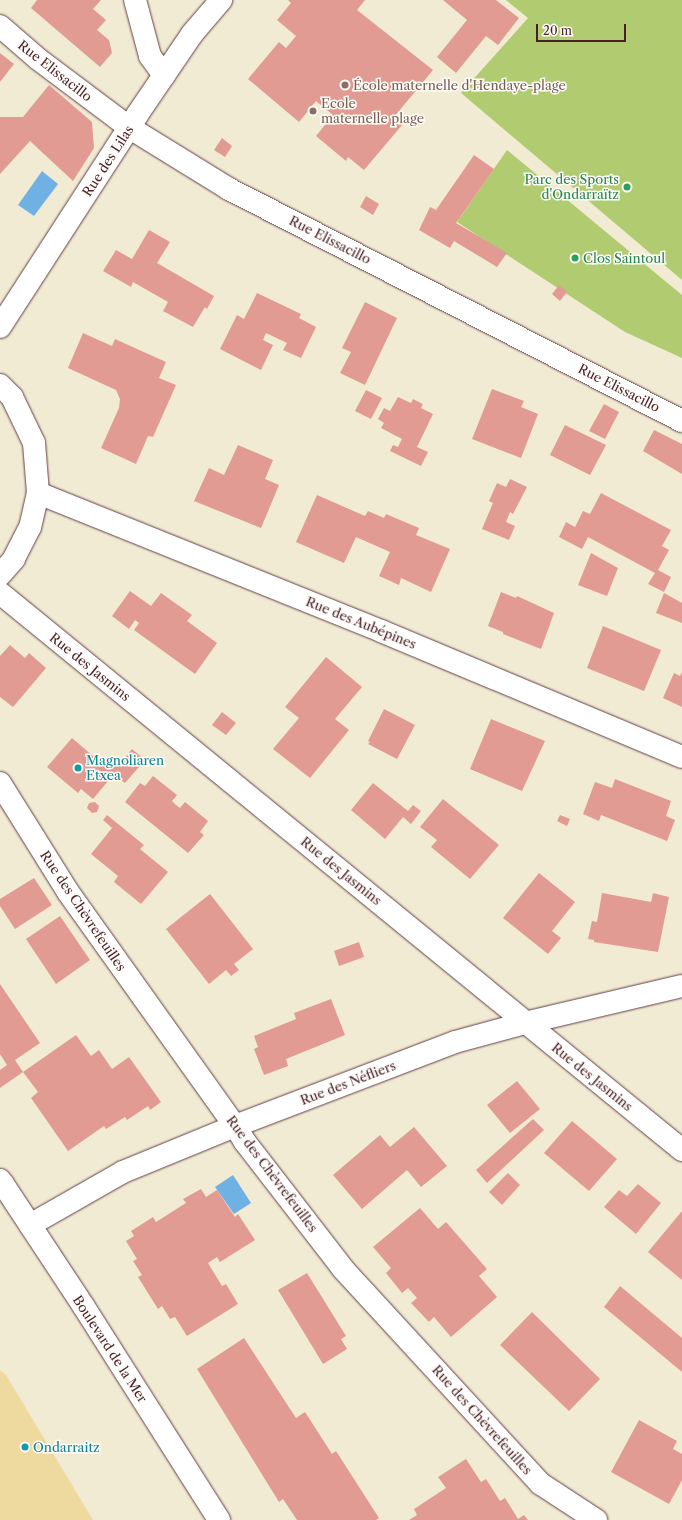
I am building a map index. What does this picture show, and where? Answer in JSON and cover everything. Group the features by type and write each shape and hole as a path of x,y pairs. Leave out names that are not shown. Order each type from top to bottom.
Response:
{"street":[{"path":"135,0 135,7 150,56 164,75"},
{"name":"Rue des Lilas","path":"0,327 164,75 192,34 221,0"},
{"name":"Rue Elissacillo","path":"0,26 38,59 130,128 229,189 682,421"},
{"path":"0,385 12,397 34,443 38,493 30,527 14,559 0,575"},
{"name":"Rue des Aubépines","path":"38,493 388,634 682,757"},
{"name":"Rue des Jasmins","path":"0,593 682,1150"},
{"name":"Rue des Chèvrefeuilles","path":"0,783 68,892 236,1126 245,1142 348,1275 541,1484 596,1520"},
{"name":"Rue des Néfliers","path":"30,1225 123,1172 236,1126 455,1042 525,1023 682,986"},
{"name":"Boulevard de la Mer","path":"2,1182 84,1307 219,1520"}],"green space":[{"name":"Parc des Sports d'Ondarraïtz","path":"506,0 682,0 682,280 461,93 528,18"},
{"name":"Clos Saintoul","path":"507,150 682,295 682,358 625,332 457,222"}],"sand":[{"name":"Ondarraitz","path":"0,1370 6,1375 93,1520 0,1520"}],"water":[{"path":"42,171 58,184 34,216 18,205"},
{"path":"233,1175 251,1203 234,1214 215,1187"}],"building":[{"path":"37,0 101,0 93,9 106,20 97,30 109,40 112,53 100,67 31,8"},
{"name":"École maternelle d'Hendaye-plage","path":"288,0 365,0 357,10 433,70 394,117 403,124 364,170 348,157 346,161 316,136 333,115 316,101 299,122 248,79 279,42 286,48 296,36 277,20 291,3"},
{"path":"443,0 496,0 519,18 498,45 486,36 456,73 437,57 467,20"},
{"path":"0,53 14,64 0,82"},
{"path":"49,85 92,122 94,148 73,181 30,141 0,174 0,117 23,117"},
{"path":"222,138 232,146 225,157 214,150"},
{"path":"474,155 494,169 456,223 507,253 497,267 454,241 450,248 419,230 430,207 436,210"},
{"path":"366,196 379,204 373,215 360,207"},
{"path":"149,230 170,242 157,263 214,296 207,309 205,307 193,327 163,311 168,302 133,282 131,287 103,271 116,250 132,259"},
{"path":"559,285 567,292 560,301 552,294"},
{"path":"257,293 301,314 299,318 316,327 301,358 283,350 287,343 266,333 263,340 273,345 261,370 220,349 237,315 244,319"},
{"path":"365,302 397,318 365,385 340,373 351,352 342,348"},
{"path":"83,333 112,346 115,339 166,362 159,378 176,385 153,437 148,436 136,464 101,448 119,408 120,399 116,390 68,368"},
{"path":"492,389 524,401 521,407 538,414 521,458 472,439"},
{"path":"366,390 382,398 371,419 355,411"},
{"path":"398,397 411,403 413,399 423,404 421,408 433,414 417,447 428,452 421,466 390,451 393,445 398,447 402,439 381,428 384,423 378,419 384,408 390,411"},
{"path":"604,404 619,412 605,439 589,431"},
{"path":"565,425 606,445 590,475 550,455"},
{"path":"654,430 682,444 682,474 643,451"},
{"path":"238,445 273,460 265,479 279,485 261,528 194,501 209,468 224,475"},
{"path":"510,479 527,487 513,514 510,512 506,522 515,526 509,540 482,529 493,503 489,501 497,483 506,487"},
{"path":"601,493 671,530 662,546 669,550 658,570 671,577 664,592 648,584 655,573 588,537 582,549 559,537 566,522 575,527 583,511 590,514"},
{"path":"317,495 365,516 368,511 384,518 386,514 419,528 416,535 450,549 431,592 401,578 399,585 379,576 390,552 356,537 344,563 296,542"},
{"path":"591,553 618,568 607,596 578,585"},
{"path":"130,591 151,606 161,593 192,615 187,621 217,643 195,674 134,630 139,623 135,620 129,629 112,616"},
{"path":"501,592 516,598 517,596 554,613 541,649 503,634 503,632 488,626"},
{"path":"664,593 682,603 682,623 656,613"},
{"path":"603,626 661,650 644,691 587,668"},
{"path":"10,645 25,658 29,653 46,668 13,707 0,697 0,656"},
{"path":"326,657 362,687 335,719 349,730 310,778 273,749 299,718 285,707"},
{"path":"682,672 682,707 663,698 674,673 680,676"},
{"path":"384,709 415,725 397,759 368,744 370,742 368,741"},
{"path":"222,712 236,723 226,735 212,725"},
{"path":"491,719 545,741 522,791 470,769"},
{"name":"Magnoliaren Etxea","path":"72,738 108,769 116,759 121,762 132,749 145,760 125,783 114,774 93,799 81,789 78,793 47,767"},
{"path":"153,776 177,795 172,801 176,805 180,808 185,802 208,821 200,832 204,835 188,853 125,802 140,783 145,786"},
{"path":"615,779 671,801 666,816 675,820 667,841 601,815 599,821 583,814 595,782 612,788"},
{"path":"373,783 408,811 413,805 421,811 411,824 403,817 385,839 351,810"},
{"path":"443,799 499,845 470,879 431,847 437,840 420,827"},
{"path":"95,802 99,806 97,812 92,813 87,808 89,803"},
{"path":"107,815 144,845 140,849 168,872 141,904 114,882 118,876 91,854 112,828 103,820"},
{"path":"560,815 570,819 567,826 557,821"},
{"path":"539,873 575,902 552,931 561,938 548,954 503,918"},
{"path":"34,878 52,905 15,929 0,906 0,899"},
{"path":"602,893 651,902 653,893 669,897 658,952 594,942 594,940 588,939 592,921 597,922"},
{"path":"210,894 253,949 234,964 239,970 231,976 226,970 209,984 166,929"},
{"path":"60,916 90,960 56,984 26,939"},
{"path":"359,942 364,957 339,966 334,951"},
{"path":"0,984 40,1043 15,1060 23,1072 0,1088 0,1070 7,1065 0,1054"},
{"path":"331,999 345,1035 286,1059 288,1066 264,1075 254,1049 258,1047 254,1036 296,1019 294,1013"},
{"path":"76,1035 91,1056 99,1050 112,1069 129,1057 161,1102 150,1110 148,1106 127,1120 125,1117 106,1129 104,1126 68,1151 31,1098 38,1092 23,1072"},
{"path":"517,1081 540,1109 510,1133 487,1105"},
{"path":"533,1119 544,1130 487,1183 476,1170"},
{"path":"572,1121 617,1159 589,1191 544,1153"},
{"path":"414,1127 447,1166 421,1187 407,1170 362,1209 333,1175 380,1135 390,1147"},
{"path":"508,1173 520,1185 502,1205 489,1192"},
{"path":"638,1184 661,1203 636,1234 604,1207 619,1190 627,1196"},
{"path":"201,1189 206,1197 217,1190 235,1217 238,1214 255,1240 220,1262 217,1257 208,1263 222,1286 226,1284 238,1304 187,1336 175,1317 170,1319 162,1306 158,1309 138,1277 142,1275 133,1261 137,1259 126,1241 134,1236 131,1231 153,1217 156,1222 186,1203 183,1199"},
{"path":"420,1208 438,1229 446,1222 487,1269 479,1276 497,1297 451,1337 434,1317 429,1322 411,1303 417,1298 408,1288 402,1293 386,1273 391,1268 373,1247"},
{"path":"682,1211 682,1280 648,1252"},
{"path":"307,1273 346,1336 341,1339 347,1349 323,1364 278,1290"},
{"path":"620,1286 682,1338 682,1372 604,1307"},
{"path":"532,1312 600,1379 569,1411 500,1345"},
{"path":"244,1338 296,1418 305,1412 332,1454 336,1451 379,1518 376,1520 297,1520 283,1499 279,1502 197,1369"},
{"path":"639,1420 677,1441 673,1449 682,1454 682,1480 669,1504 611,1472"},
{"path":"466,1459 481,1482 486,1479 500,1501 505,1498 518,1519 524,1515 528,1520 409,1520 417,1515 414,1509 446,1488 438,1477"}],"place":[{"name":"École maternelle d'Hendaye-plage","path":"345,85"},
{"name":"Ecole maternelle plage","path":"313,111"},
{"name":"Parc des Sports d'Ondarraïtz","path":"627,187"},
{"name":"Clos Saintoul","path":"575,258"},
{"name":"Magnoliaren Etxea","path":"78,768"},
{"name":"Ondarraitz","path":"25,1447"}]}
